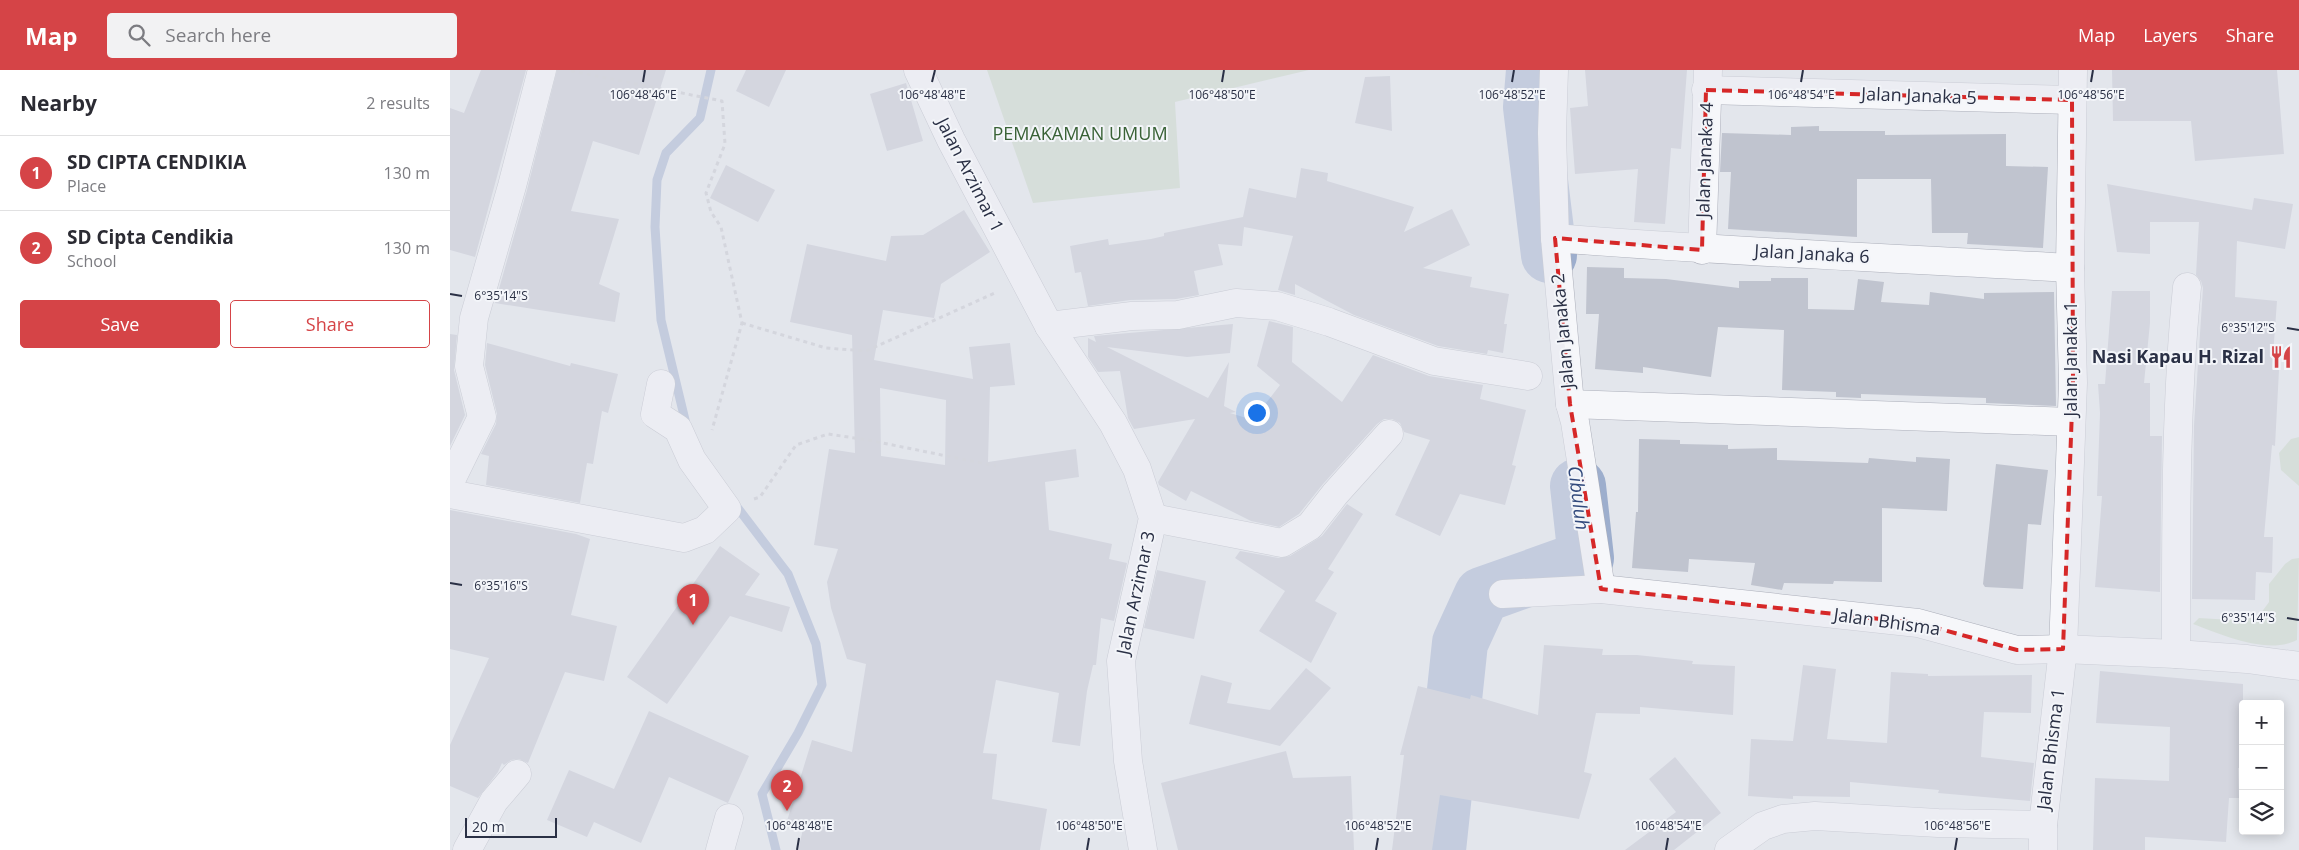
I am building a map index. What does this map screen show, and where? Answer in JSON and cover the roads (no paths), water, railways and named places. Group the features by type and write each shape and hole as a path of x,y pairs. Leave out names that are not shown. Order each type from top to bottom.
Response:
{"street":[{"path":"450,482 482,417 469,366 474,318 510,195 542,70"},
{"name":"Jalan Arzimar 1","path":"918,70 1024,280"},
{"name":"Jalan Janaka 2","path":"1554,70 1552,134 1555,238 1570,404 1575,422 1601,589"},
{"name":"Jalan Janaka 1","path":"2063,649 2070,422 2073,383 2070,268 2073,70"},
{"name":"Jalan Janaka 5","path":"1707,80 2072,100"},
{"name":"Jalan Janaka 4","path":"1702,250 1707,80"},
{"name":"Jalan Janaka 6","path":"1555,238 1702,250 1807,252 2070,268"},
{"name":"Jalan Arzimar 3","path":"1024,280 1049,326 1113,422 1137,469 1153,518 1121,661 1128,761 1143,850"},
{"path":"2176,654 2176,485 2179,373 2187,287"},
{"path":"1049,326 1132,316 1178,315 1236,303 1277,306 1329,322 1434,361 1528,376"},
{"path":"450,494 684,538 705,530 727,509 692,460 678,429 655,414 661,384"},
{"path":"1570,404 2070,422"},
{"path":"1153,518 1282,543 1310,526 1335,494 1389,434"},
{"name":"Jalan Bhisma","path":"1504,594 1601,589 1918,623 2017,650 2063,649 2176,654 2246,659 2299,666"},
{"name":"Jalan Bhisma 1","path":"2043,837 2063,649"},
{"path":"467,850 494,801 517,774"},
{"path":"1729,850 1763,826 1783,819 1807,817 1938,823 2043,837"},
{"path":"720,850 729,818"}],"waterway":[{"path":"686,424 661,320 655,227 657,180 666,153 700,118 711,70"},
{"name":"Cibuluh","path":"1534,70 1531,107 1549,255"},
{"name":"Cibuluh","path":"1438,850 1460,643 1482,595 1586,558 1578,486"},
{"path":"734,503 788,574 816,644 822,685 798,733 762,794 776,850"}],"place":[{"name":"Nasi Kapau H. Rizal","path":"2281,357"},
{"name":"SD CIPTA CENDIKIA","path":"693,625"},
{"name":"SD Cipta Cendikia","path":"787,811"}],"park label":[{"name":"PEMAKAMAN UMUM","path":"1080,134"}]}
